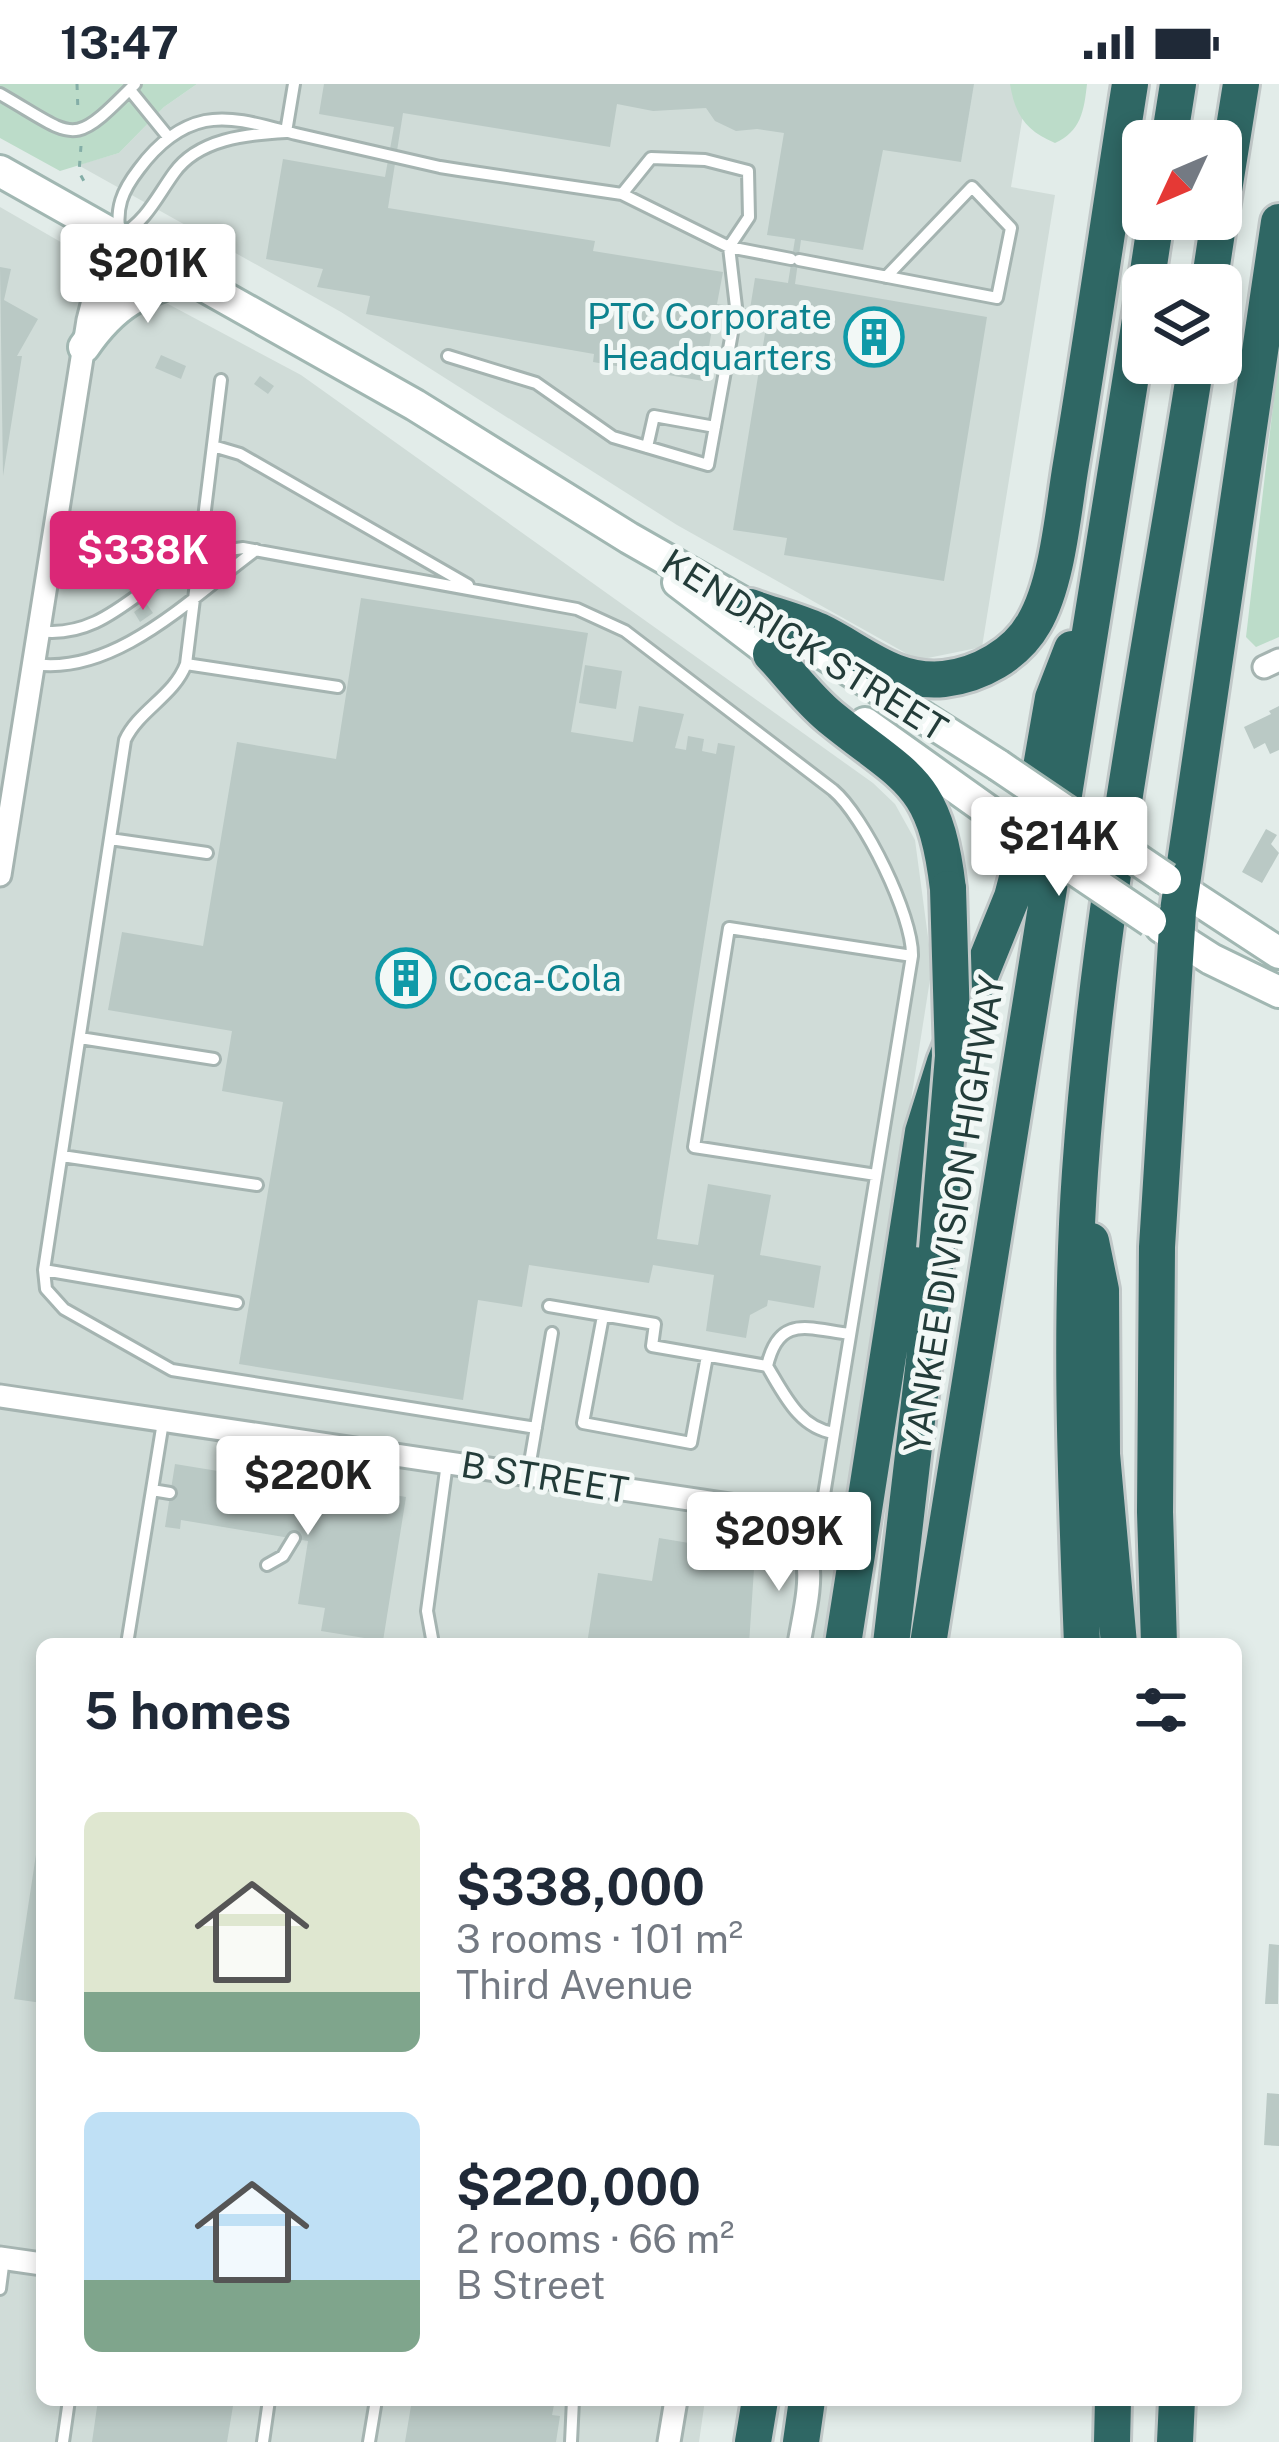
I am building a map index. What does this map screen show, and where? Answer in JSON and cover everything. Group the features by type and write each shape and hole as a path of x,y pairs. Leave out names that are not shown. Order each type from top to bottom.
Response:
{"highway":[{"path":"749,607 818,631 886,670 923,679 978,670 1009,653 1030,630 1046,594 1067,488 1130,84"},
{"path":"1172,120 1178,84"},
{"path":"1235,120 1241,84"},
{"path":"1159,1638 1155,1511 1163,929 1279,222"},
{"name":"YANKEE DIVISION HIGHWAY","path":"929,1638 1130,384"},
{"path":"1082,1638 1074,1397 1079,1186 1104,941 1193,384"},
{"path":"844,1638 923,1132 945,1062 1012,897 1031,825 1052,698 1097,584"},
{"path":"771,654 826,715 895,764 911,781 936,824 948,889 953,1069 938,1250 892,1638"},
{"path":"1079,1186 1101,1290 1102,1454 1118,1638"},
{"path":"753,2442 759,2406"},
{"path":"801,2442 806,2406"},
{"path":"1112,2406 1112,2442"},
{"path":"1175,2442 1177,2406"}],"main road":[{"name":"KENDRICK STREET","path":"4,178 120,236 398,395 749,607 998,765 1279,953"},
{"path":"84,347 122,303 190,276"},
{"name":"KENDRICK STREET","path":"629,538 710,608 1004,822 1163,929 1279,992"}],"street":[{"path":"0,874 4,821 84,347 98,281 120,236"},
{"name":"B STREET","path":"0,1396 763,1510 798,1534"},
{"path":"798,1534 809,1568 801,1638"},
{"path":"2,2258 36,2263"},
{"path":"669,2442 675,2406"}],"lane":[{"path":"286,131 294,84"},
{"path":"0,94 72,131 98,123 133,87 169,138"},
{"path":"286,131 230,140 196,152 178,166 147,216 120,236 121,196 144,162 188,126 215,120 286,131 459,170 622,194 729,247 795,259 886,277 997,298 1010,228 972,187 886,277"},
{"path":"448,356 536,383 613,437 708,465 738,296 729,247 749,217 748,172 705,160 651,158 622,194"},
{"path":"221,380 186,664 175,686 128,734 44,1270 46,1288 56,1303 172,1370 536,1428"},
{"path":"646,447 654,416 715,428"},
{"path":"213,446 240,454 476,590"},
{"path":"38,631 63,633 95,624 200,556 259,548 577,609 613,623 833,790 866,830 909,932 912,956 819,1510 798,1534"},
{"path":"34,664 65,667 110,655 259,548"},
{"path":"186,664 338,687"},
{"path":"110,839 207,853"},
{"path":"877,1175 694,1147 726,946 729,928 912,956"},
{"path":"80,1038 214,1059"},
{"path":"62,1156 257,1185"},
{"path":"44,1270 237,1303"},
{"path":"549,1306 655,1324 652,1346 767,1366 804,1420 818,1430 834,1433"},
{"path":"603,1316 583,1423 692,1443 707,1356"},
{"path":"767,1366 772,1345 786,1331 801,1328 850,1334"},
{"path":"528,1474 552,1333"},
{"path":"128,1638 164,1419"},
{"path":"302,1485 307,1441"},
{"path":"432,1638 427,1611 447,1462"},
{"path":"152,1490 170,1493"},
{"path":"267,1565 283,1556 294,1538"},
{"path":"0,2289 2,2258"},
{"path":"62,2442 68,2406"},
{"path":"263,2442 268,2406"},
{"path":"369,2442 375,2406"},
{"path":"571,2442 573,2406"}],"shaded area":[{"path":"197,84 1028,84 1011,187 1055,195 982,647 918,660 677,525 341,312 78,165 119,153 164,107"},
{"path":"0,207 301,375 873,783 895,804 915,840 932,967 826,1638 36,1638 36,2406 704,2406 699,2442 0,2442"}],"green space":[{"path":"0,84 197,84 164,107 119,153 60,171 0,138"},
{"path":"1010,84 1087,84 1076,126 1055,143 1036,133 1019,113"},
{"path":"1279,355 1279,637 1256,647 1246,637"}],"building":[{"name":"PTC Corporate Headquarters","path":"324,84 974,84 961,162 883,150 863,250 801,240 795,284 987,317 944,581 784,555 787,538 733,530 767,321 715,312 703,381 593,362 594,354 366,314 370,296 317,287 323,269 266,259 283,159 385,177 394,127 319,114","holes":["617,104 653,111 706,108 715,121 736,131 784,133 767,235 795,239 788,283 755,278 750,309 717,304 723,272 593,251 595,241 388,208 403,113 610,147"]},
{"path":"0,267 11,269 4,300 38,319 17,356 22,356 3,476"},
{"path":"161,355 186,366 181,379 155,368"},
{"path":"260,376 274,386 268,394 254,384"},
{"name":"Coca-Cola","path":"361,598 588,633 571,732 633,742 639,706 684,714 675,748 686,750 688,736 704,739 702,751 716,754 718,743 735,746 657,1239 698,1245 708,1184 771,1195 760,1255 821,1266 814,1308 768,1300 767,1306 750,1315 746,1338 706,1331 714,1275 653,1265 649,1283 529,1265 522,1307 478,1300 463,1400 239,1364 283,1102 222,1091 232,1031 108,1010 122,932 203,946 237,742 336,759"},
{"path":"146,603 153,613 140,622 134,612"},
{"path":"585,665 622,671 616,709 579,703"},
{"path":"1279,706 1279,750 1270,754 1265,743 1254,749 1244,727"},
{"path":"1266,829 1277,835 1271,844 1279,853 1262,883 1242,872"},
{"path":"175,1464 375,1497 376,1492 406,1497 383,1638 321,1631 325,1608 298,1604 308,1541 181,1520 180,1529 165,1527"},
{"path":"659,1538 755,1554 749,1638 588,1638 598,1573 652,1581"},
{"path":"36,1855 36,2002 14,1999"},
{"path":"1269,1944 1279,1945 1278,2004 1265,2004"},
{"path":"1267,2093 1279,2094 1279,2146 1264,2145"},
{"path":"97,2406 233,2406 227,2442 92,2442"},
{"path":"411,2406 554,2406 552,2415 560,2416 556,2442 405,2442"}],"place":[{"name":"PTC Corporate Headquarters","path":"874,337"},
{"name":"Coca-Cola","path":"406,978"}]}
